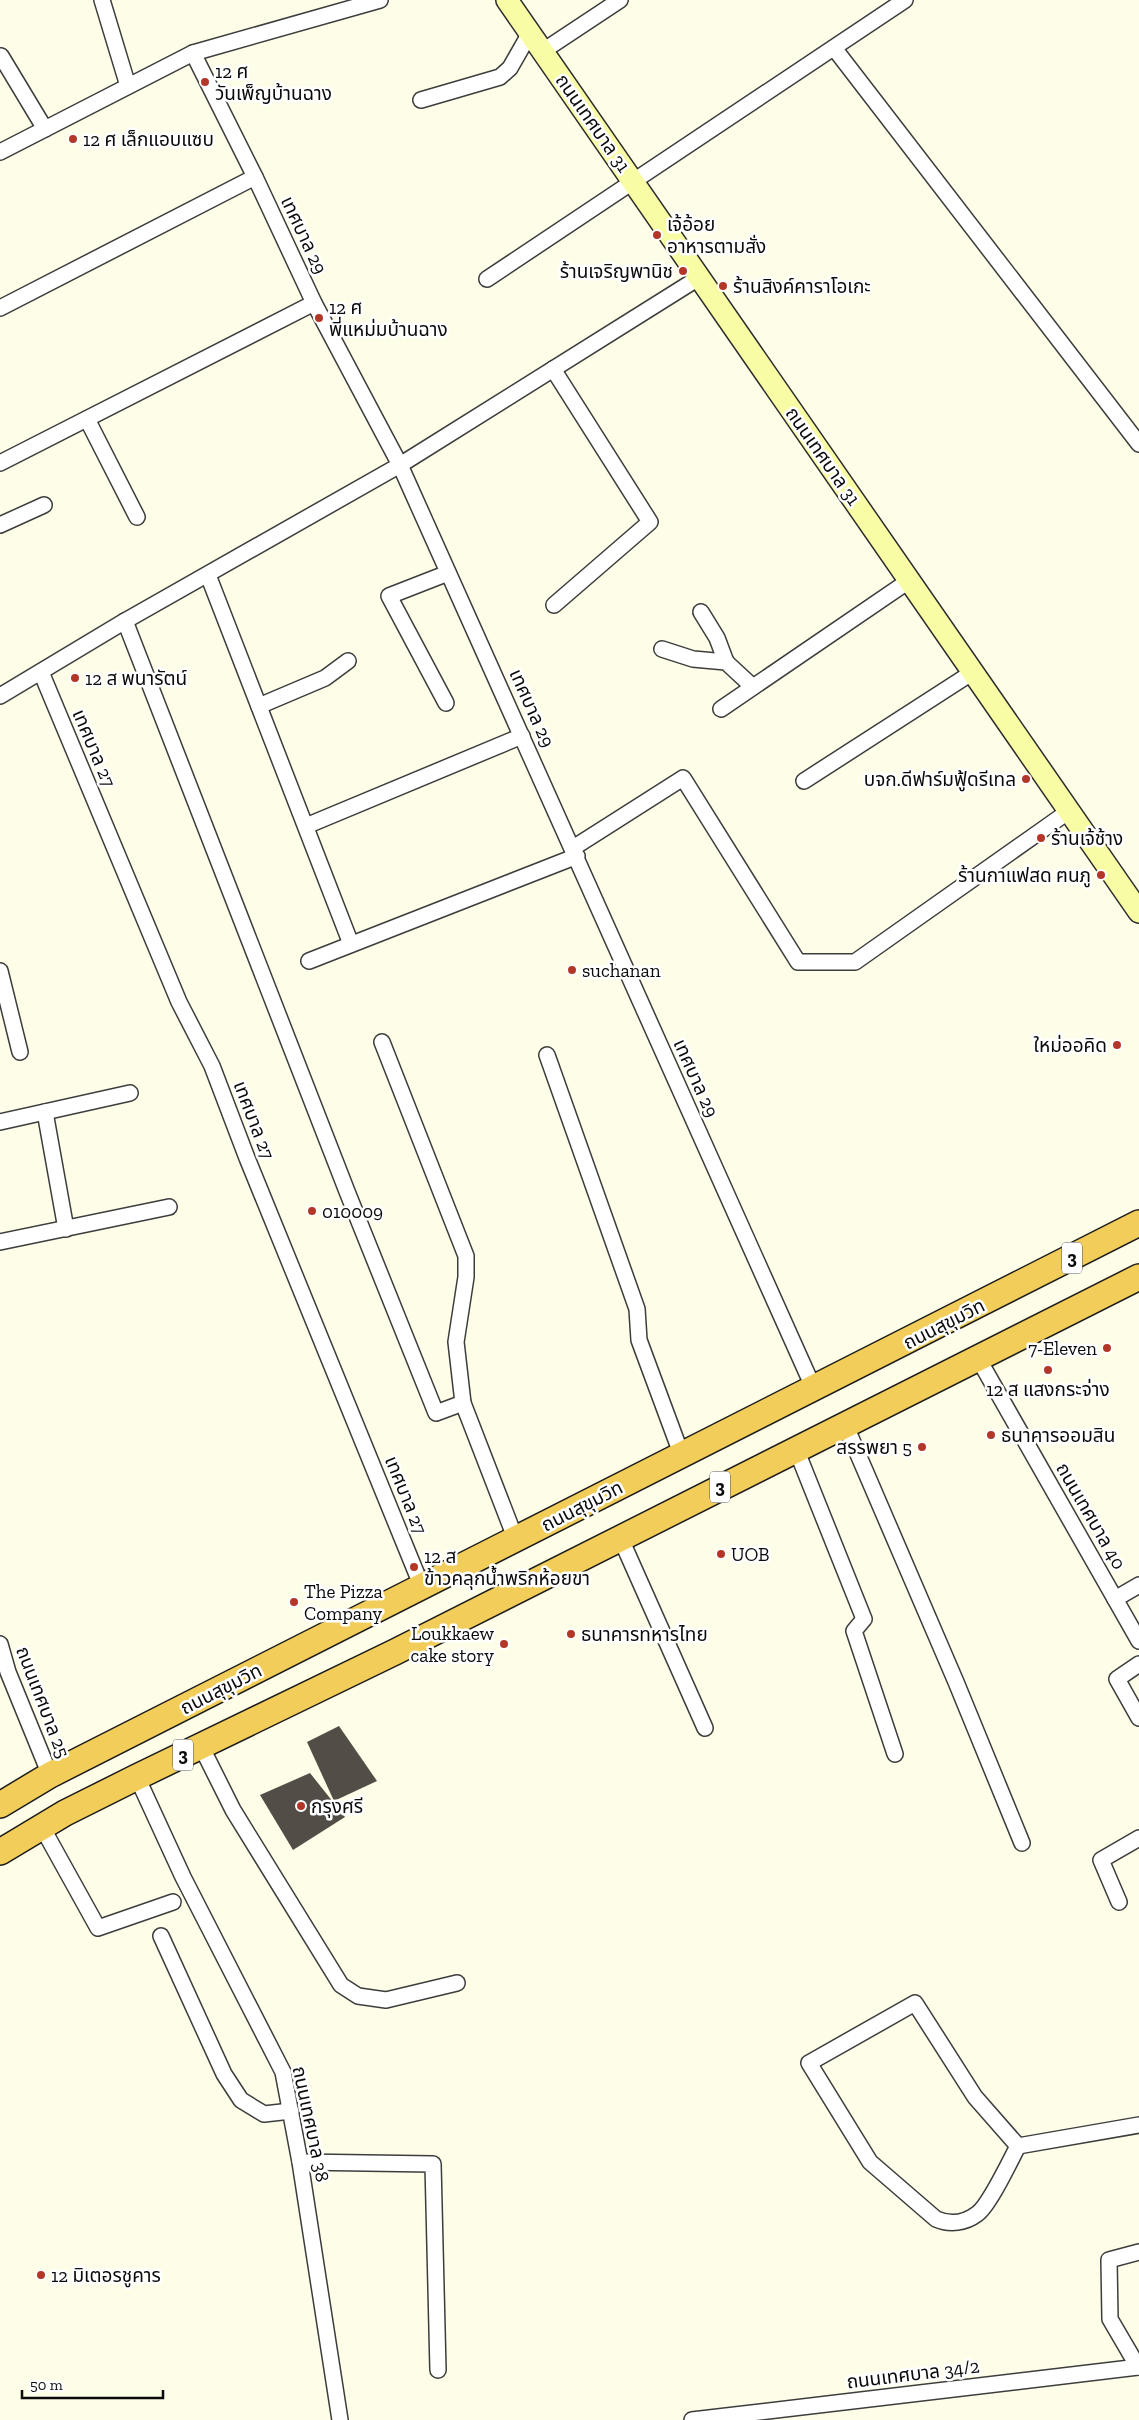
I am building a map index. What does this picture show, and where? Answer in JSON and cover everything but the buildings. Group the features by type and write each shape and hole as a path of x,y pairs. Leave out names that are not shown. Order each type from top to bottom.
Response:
{"highway":[{"name":"ถนนสุขุมวิท","path":"0,1805 50,1775 1139,1223"},
{"name":"3","path":"0,1852 65,1813 395,1652 1139,1277"},
{"path":"50,1775 65,1813"}],"main road":[{"name":"ถนนเทศบาล 31","path":"507,0 1139,912"}],"street":[{"path":"102,0 128,86"},
{"path":"0,152 192,53 380,0"},
{"path":"543,51 620,0"},
{"path":"486,280 905,0"},
{"path":"421,100 500,77 510,68 530,32"},
{"path":"834,48 1139,444"},
{"name":"เทศบาล 29","path":"192,53 255,177 314,303 400,465 814,1389"},
{"path":"1,56 45,129"},
{"path":"0,308 255,177"},
{"path":"0,696 125,621 400,465 700,277"},
{"path":"0,463 314,303"},
{"path":"553,369 650,522 554,605"},
{"path":"86,419 137,517"},
{"path":"0,525 44,505"},
{"path":"446,703 390,596 448,573"},
{"path":"208,575 351,944"},
{"path":"721,708 910,580"},
{"path":"701,612 717,638 726,662 753,687"},
{"path":"125,621 348,1194 436,1413 463,1403"},
{"path":"662,649 693,659 726,662"},
{"path":"259,706 325,678 348,661"},
{"name":"เทศบาล 27","path":"41,672 179,1002 212,1066 247,1158 422,1587"},
{"path":"804,781 973,672"},
{"path":"306,826 522,736"},
{"path":"309,961 575,852 684,778 798,962 855,962 1069,810"},
{"path":"0,971 20,1052"},
{"path":"382,1042 466,1256 466,1277 456,1342 463,1403 516,1540"},
{"path":"547,1055 637,1309 639,1340 682,1456"},
{"path":"0,1122 130,1092"},
{"path":"45,1112 66,1229"},
{"path":"0,1242 170,1207"},
{"name":"ถนนเทศบาล 40","path":"978,1358 1139,1641"},
{"path":"845,1424 952,1673 1022,1843"},
{"path":"796,1449 864,1619 854,1630 895,1754"},
{"path":"620,1537 705,1728"},
{"path":"1115,1599 1139,1585"},
{"name":"ถนนเทศบาล 25","path":"0,1644 8,1672 50,1775"},
{"path":"1139,1664 1117,1679 1139,1718"},
{"path":"201,1746 233,1810 341,1985 358,1996 386,2000 457,1983"},
{"name":"ถนนเทศบาล 38","path":"137,1777 183,1877 283,2072 300,2162 340,2420"},
{"path":"42,1827 98,1928 172,1902"},
{"path":"1119,1902 1101,1860 1139,1838"},
{"path":"161,1936 224,2074 241,2100 264,2114 291,2111"},
{"path":"1018,2146 975,2098 915,2003 809,2063 870,2162 922,2209 946,2223 959,2223 978,2214 1018,2146 1139,2125"},
{"path":"300,2162 433,2164 438,2370"},
{"path":"1139,2252 1109,2260 1110,2319 1139,2367"},
{"name":"ถนนเทศบาล 34/2","path":"692,2420 1139,2367"}],"place":[{"name":"12 ศ วันเพ็ญบ้านฉาง","path":"205,82"},
{"name":"12 ศ เล็กแอบแซบ","path":"73,139"},
{"name":"เจ้อ้อย อาหารตามสั่ง","path":"657,235"},
{"name":"ร้านเจริญพานิช","path":"683,271"},
{"name":"ร้านสิงค์คาราโอเกะ","path":"723,286"},
{"name":"12 ศ พี่แหม่มบ้านฉาง","path":"319,318"},
{"name":"12 ส พนารัตน์","path":"75,678"},
{"name":"บจก.ดีฟาร์มฟู้ดรีเทล","path":"1026,779"},
{"name":"ร้านเจ้ช้าง","path":"1041,838"},
{"name":"ร้านกาแฟสด ฅนภู","path":"1101,875"},
{"name":"suchanan","path":"572,970"},
{"name":"ใหม่ออคิด","path":"1117,1045"},
{"name":"010009","path":"312,1211"},
{"name":"7-Eleven","path":"1107,1348"},
{"name":"12 ส แสงกระจ่าง","path":"1048,1370"},
{"name":"ธนาคารออมสิน","path":"991,1435"},
{"name":"สรรพยา 5","path":"922,1447"},
{"name":"UOB","path":"721,1554"},
{"name":"12 ส ข้าวคลุกน้ำพริกห้อยขา","path":"414,1567"},
{"name":"The Pizza Company","path":"294,1602"},
{"name":"ธนาคารทหารไทย","path":"571,1634"},
{"name":"Loukkaew cake story","path":"504,1644"},
{"name":"กรุงศรี","path":"301,1806"},
{"name":"12 มิเตอรชูคาร","path":"41,2275"}]}
